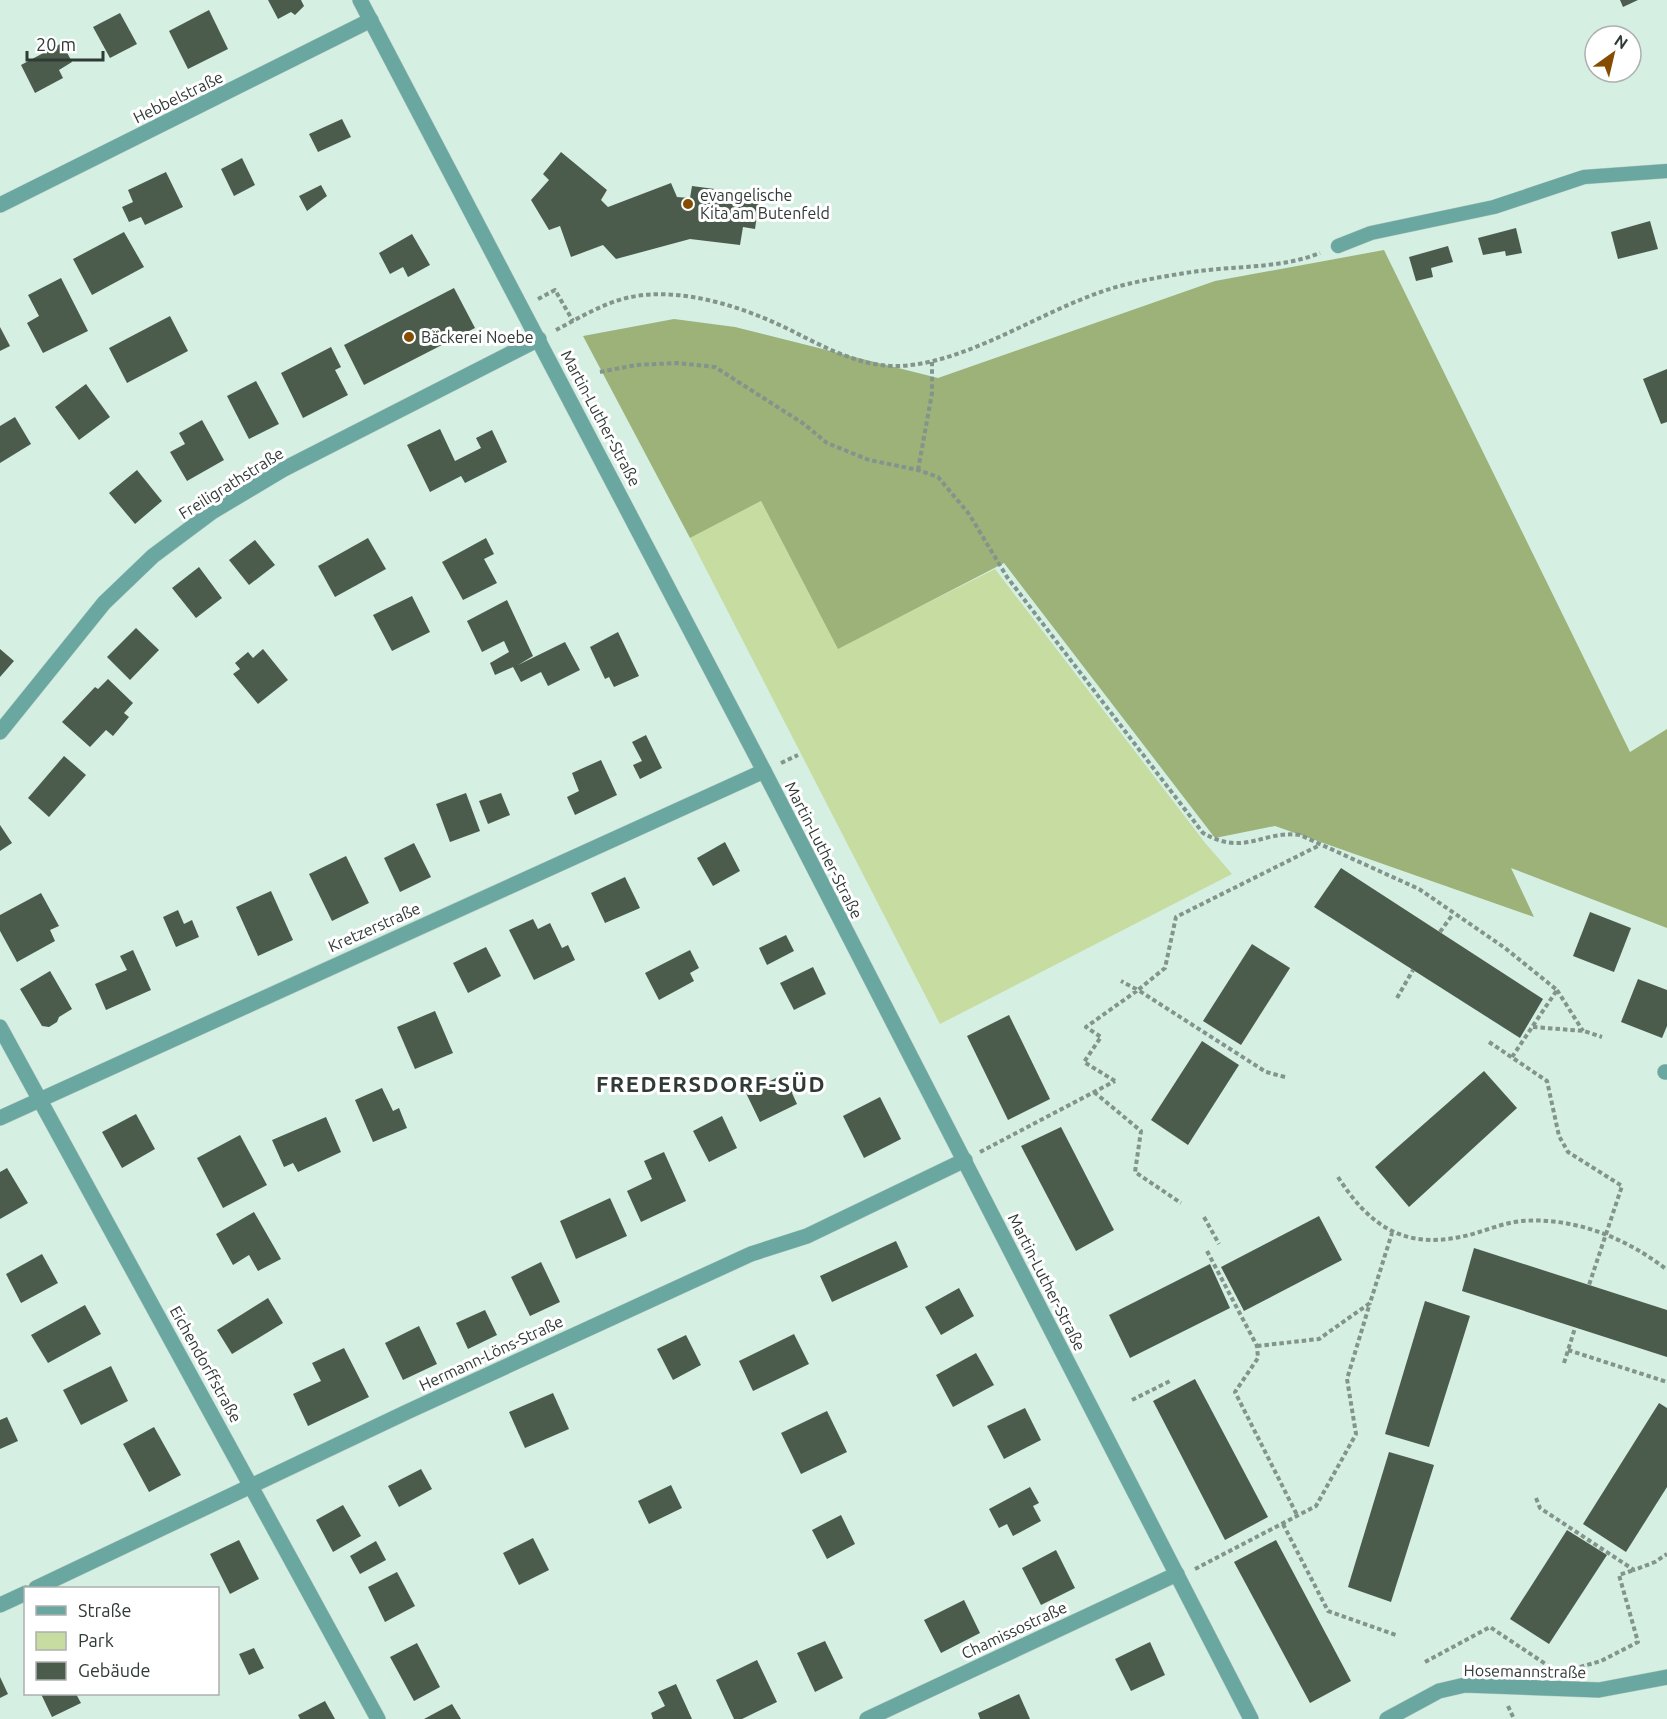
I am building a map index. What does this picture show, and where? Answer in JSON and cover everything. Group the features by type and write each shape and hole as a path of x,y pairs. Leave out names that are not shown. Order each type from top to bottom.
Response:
{"street":[{"name":"Martin-Luther-Straße","path":"360,0 457,190 539,339 764,771 1251,1719"},
{"name":"Hebbelstraße","path":"0,205 371,20"},
{"name":"Freiligrathstraße","path":"0,732 104,603 153,556 212,512 284,469 539,339"},
{"name":"Kretzerstraße","path":"0,1118 764,771"},
{"name":"Eichendorffstraße","path":"0,1027 41,1098 378,1719"},
{"name":"Hermann-Löns-Straße","path":"38,1587 720,1268 751,1254 807,1236 965,1160"},
{"name":"Chamissostraße","path":"867,1719 1178,1576"},
{"path":"0,1605 24,1594"},
{"name":"Hosemannstraße","path":"1388,1719 1439,1691 1465,1685 1599,1690 1667,1677"}],"lane":[{"path":"1338,246 1371,233 1494,207 1584,177 1667,171"}],"path":[{"path":"522,308 555,290 573,321 630,297 656,294 684,297 741,308 830,350 872,364 898,366 932,362 980,345 1049,312 1131,283 1314,255 1338,246"},
{"path":"918,470 932,393 932,362"},
{"path":"600,372 636,365 677,363 715,367 796,418 827,443 869,460 918,470 938,477 988,543 1007,577 1203,833 1219,842 1248,844 1287,834 1300,835 1419,889 1505,948 1557,990 1584,1031"},
{"path":"965,1160 1115,1081 1084,1062 1101,1037 1086,1027 1165,968 1176,918 1319,845"},
{"path":"1440,932 1454,914"},
{"path":"1396,998 1413,970"},
{"path":"1121,981 1266,1072 1285,1077"},
{"path":"1512,1057 1557,990"},
{"path":"1533,1028 1584,1031 1602,1037"},
{"path":"1489,1042 1547,1081 1559,1136 1568,1152 1622,1186 1589,1285"},
{"path":"1094,1092 1141,1131 1135,1172 1181,1203"},
{"path":"1338,1177 1354,1202 1392,1233 1436,1241 1521,1221 1549,1221 1608,1233 1667,1270"},
{"path":"1204,1217 1219,1244"},
{"path":"1178,1576 1316,1506 1356,1434 1347,1379 1392,1233"},
{"path":"1207,1251 1257,1346 1258,1358 1235,1392 1298,1516"},
{"path":"1257,1346 1319,1339 1370,1303"},
{"path":"1564,1363 1575,1328"},
{"path":"1568,1350 1667,1382"},
{"path":"1132,1400 1172,1380"},
{"path":"1536,1498 1540,1508 1634,1570"},
{"path":"1282,1524 1328,1611 1396,1635"},
{"path":"1573,1670 1600,1661 1638,1642 1619,1575 1655,1562 1667,1554"},
{"path":"1425,1662 1490,1627 1556,1671"}],"green space":[{"path":"1384,250 1630,752 1667,729 1667,928 1511,868 1534,917 1275,826 1215,838 1004,563 838,649 761,501 690,538 583,336 674,319 735,327 938,378 1215,281"},
{"path":"761,501 838,648 995,569 1206,844 1232,874 940,1024 690,538"}],"building":[{"path":"268,0 301,0 304,6 295,15 291,12 278,19"},
{"path":"1620,0 1638,0 1623,7"},
{"path":"209,10 228,49 188,69 169,31"},
{"path":"120,13 137,44 110,58 93,27"},
{"path":"62,43 72,62 59,70 63,78 35,93 21,65"},
{"path":"342,119 351,137 318,152 309,134"},
{"name":"evangelische Kita am Butenfeld","path":"561,152 607,190 601,200 608,207 671,183 677,197 690,198 692,186 760,195 755,229 743,227 740,245 690,239 616,259 603,245 571,257 560,226 549,230 531,200 549,180 543,174"},
{"path":"242,158 255,185 234,196 221,169"},
{"path":"166,172 183,207 145,225 141,217 129,222 122,207 133,202 128,190"},
{"path":"321,185 327,196 307,211 299,196"},
{"path":"1650,221 1658,249 1618,259 1611,232"},
{"path":"1516,228 1522,253 1506,256 1505,251 1483,255 1478,238"},
{"path":"124,232 144,267 92,295 73,259"},
{"path":"412,234 430,265 408,277 403,267 390,274 379,253"},
{"path":"1448,246 1453,262 1431,268 1433,277 1416,281 1409,257"},
{"path":"61,278 88,331 43,353 27,323 39,316 28,295"},
{"name":"Bäckerei Noebe","path":"454,288 475,328 364,385 344,345"},
{"path":"170,316 188,351 127,383 109,348"},
{"path":"0,327 10,346 0,351"},
{"path":"331,347 341,367 335,370 348,395 303,418 281,373"},
{"path":"1667,369 1667,422 1661,424 1643,379"},
{"path":"256,381 279,424 249,439 227,396"},
{"path":"86,384 110,417 79,440 55,407"},
{"path":"15,417 31,444 0,463 0,426"},
{"path":"202,420 224,460 187,481 170,452 185,444 179,433"},
{"path":"440,429 455,461 481,448 476,438 492,430 507,462 465,483 461,476 430,492 407,445"},
{"path":"137,470 162,501 135,524 109,493"},
{"path":"368,538 386,569 335,597 318,566"},
{"path":"486,538 494,554 484,559 497,583 463,600 442,562"},
{"path":"255,540 275,565 249,585 229,560"},
{"path":"199,567 222,598 196,618 172,588"},
{"path":"412,596 430,632 392,651 373,615"},
{"path":"507,600 533,656 518,665 565,642 580,670 548,686 541,672 521,682 513,667 495,675 490,663 509,652 504,641 482,652 467,621"},
{"path":"136,628 159,650 130,680 107,657"},
{"path":"618,632 639,676 614,687 609,677 605,679 590,647"},
{"path":"0,649 14,661 0,677"},
{"path":"263,649 288,680 258,704 233,674 240,669 235,663 248,652 253,658"},
{"path":"108,679 133,703 124,713 129,717 113,736 106,730 90,747 62,722 95,687 98,689"},
{"path":"646,735 662,768 640,779 633,765 642,761 632,742"},
{"path":"64,756 86,775 49,817 28,798"},
{"path":"601,760 617,795 575,815 567,797 579,791 572,773"},
{"path":"466,793 480,831 450,842 436,804"},
{"path":"501,793 510,815 488,824 479,801"},
{"path":"0,825 12,843 0,851"},
{"path":"725,842 740,871 713,886 697,858"},
{"path":"414,843 431,877 400,892 384,858"},
{"path":"346,856 369,903 332,921 309,874"},
{"path":"1341,868 1543,999 1520,1038 1314,907"},
{"path":"625,877 640,908 605,923 591,893"},
{"path":"271,891 293,940 258,956 236,907"},
{"path":"41,893 59,926 50,930 55,941 17,962 0,931 0,915"},
{"path":"178,910 184,924 192,920 199,937 176,947 163,917"},
{"path":"1590,912 1631,928 1614,972 1573,956"},
{"path":"533,919 538,929 550,923 562,948 568,945 575,960 534,980 509,930"},
{"path":"786,935 794,951 767,965 759,948"},
{"path":"1252,944 1290,968 1241,1045 1203,1021"},
{"path":"486,947 501,976 468,993 453,963"},
{"path":"133,950 151,990 106,1010 95,984 127,970 120,956"},
{"path":"690,950 699,968 690,973 694,981 659,1000 645,973"},
{"path":"813,967 826,994 794,1010 780,983"},
{"path":"50,971 72,1009 49,1027 42,1026 20,989"},
{"path":"1638,979 1667,990 1667,1026 1662,1038 1621,1022"},
{"path":"435,1011 453,1053 415,1069 397,1027"},
{"path":"1009,1015 1050,1099 1008,1120 967,1036"},
{"path":"1202,1041 1239,1065 1188,1145 1151,1120"},
{"path":"1484,1071 1517,1108 1409,1207 1375,1167"},
{"path":"795,1074 802,1088 792,1093 797,1104 760,1122 746,1093 782,1075 784,1079"},
{"path":"382,1088 393,1111 399,1108 407,1128 373,1142 355,1100"},
{"path":"880,1097 901,1139 864,1158 843,1116"},
{"path":"136,1114 155,1149 122,1168 102,1132"},
{"path":"722,1116 737,1148 709,1162 693,1131"},
{"path":"326,1117 341,1152 298,1172 293,1163 284,1167 272,1140"},
{"path":"1061,1127 1114,1230 1076,1251 1021,1146"},
{"path":"240,1135 267,1185 223,1208 197,1158"},
{"path":"664,1152 686,1201 641,1222 627,1191 652,1179 644,1161"},
{"path":"7,1168 28,1203 0,1219 0,1172"},
{"path":"610,1198 627,1236 576,1259 560,1221"},
{"path":"254,1212 281,1259 258,1271 249,1255 233,1265 216,1234"},
{"path":"1319,1216 1342,1260 1244,1311 1221,1267"},
{"path":"896,1241 908,1267 832,1302 820,1276"},
{"path":"1474,1248 1667,1310 1667,1357 1462,1291"},
{"path":"42,1254 58,1283 21,1303 6,1274"},
{"path":"541,1262 560,1302 530,1316 511,1277"},
{"path":"1210,1264 1230,1308 1130,1358 1109,1315"},
{"path":"959,1288 974,1316 941,1335 925,1307"},
{"path":"268,1298 283,1323 232,1354 217,1330"},
{"path":"1425,1301 1470,1316 1429,1447 1385,1434"},
{"path":"85,1305 101,1334 48,1363 31,1335"},
{"path":"485,1310 497,1335 468,1349 456,1323"},
{"path":"419,1326 437,1364 403,1380 385,1343"},
{"path":"794,1334 809,1364 753,1391 739,1361"},
{"path":"686,1335 701,1365 673,1380 657,1349"},
{"path":"344,1348 369,1397 308,1426 293,1394 321,1381 312,1363"},
{"path":"976,1353 994,1385 953,1407 936,1375"},
{"path":"111,1366 128,1401 81,1425 63,1390"},
{"path":"1195,1379 1268,1517 1225,1540 1153,1401"},
{"path":"553,1393 569,1429 525,1448 509,1412"},
{"path":"1659,1403 1667,1408 1667,1487 1626,1552 1583,1524"},
{"path":"1025,1408 1041,1440 1004,1459 987,1426"},
{"path":"827,1411 847,1452 801,1474 781,1433"},
{"path":"7,1417 18,1441 0,1449 0,1420"},
{"path":"154,1427 181,1475 149,1492 123,1444"},
{"path":"1389,1452 1434,1465 1391,1602 1348,1587"},
{"path":"421,1469 432,1489 399,1507 388,1486"},
{"path":"671,1485 682,1508 649,1524 638,1501"},
{"path":"1030,1487 1039,1503 1033,1506 1041,1521 1013,1536 1007,1524 999,1528 989,1509"},
{"path":"343,1505 361,1536 333,1552 316,1520"},
{"path":"841,1515 855,1544 827,1559 812,1530"},
{"path":"1567,1530 1607,1555 1549,1644 1510,1619"},
{"path":"533,1538 549,1570 519,1585 503,1553"},
{"path":"239,1540 259,1579 230,1594 210,1554"},
{"path":"1276,1540 1351,1681 1310,1703 1234,1562"},
{"path":"376,1541 386,1560 360,1574 350,1556"},
{"path":"1056,1550 1075,1588 1041,1605 1022,1568"},
{"path":"397,1572 415,1606 385,1622 368,1587"},
{"path":"964,1600 980,1633 941,1653 924,1620"},
{"path":"825,1641 843,1678 815,1692 797,1653"},
{"path":"1150,1642 1165,1675 1131,1691 1115,1659"},
{"path":"417,1643 440,1687 414,1701 390,1657"},
{"path":"254,1648 264,1668 249,1675 239,1654"},
{"path":"757,1660 777,1702 742,1719 734,1719 716,1680"},
{"path":"0,1677 8,1694 0,1698"},
{"path":"676,1684 692,1719 653,1719 651,1713 665,1706 658,1692"},
{"path":"1019,1694 1030,1719 980,1719 978,1713"},
{"path":"41,1695 77,1695 81,1703 52,1717"},
{"path":"325,1701 335,1719 300,1719 298,1715"},
{"path":"452,1704 461,1719 424,1719"}],"place":[{"name":"evangelische Kita am Butenfeld","path":"688,204"},
{"name":"Bäckerei Noebe","path":"409,337"}],"district":[{"name":"FREDERSDORF-SÜD","path":"711,1083"}]}
